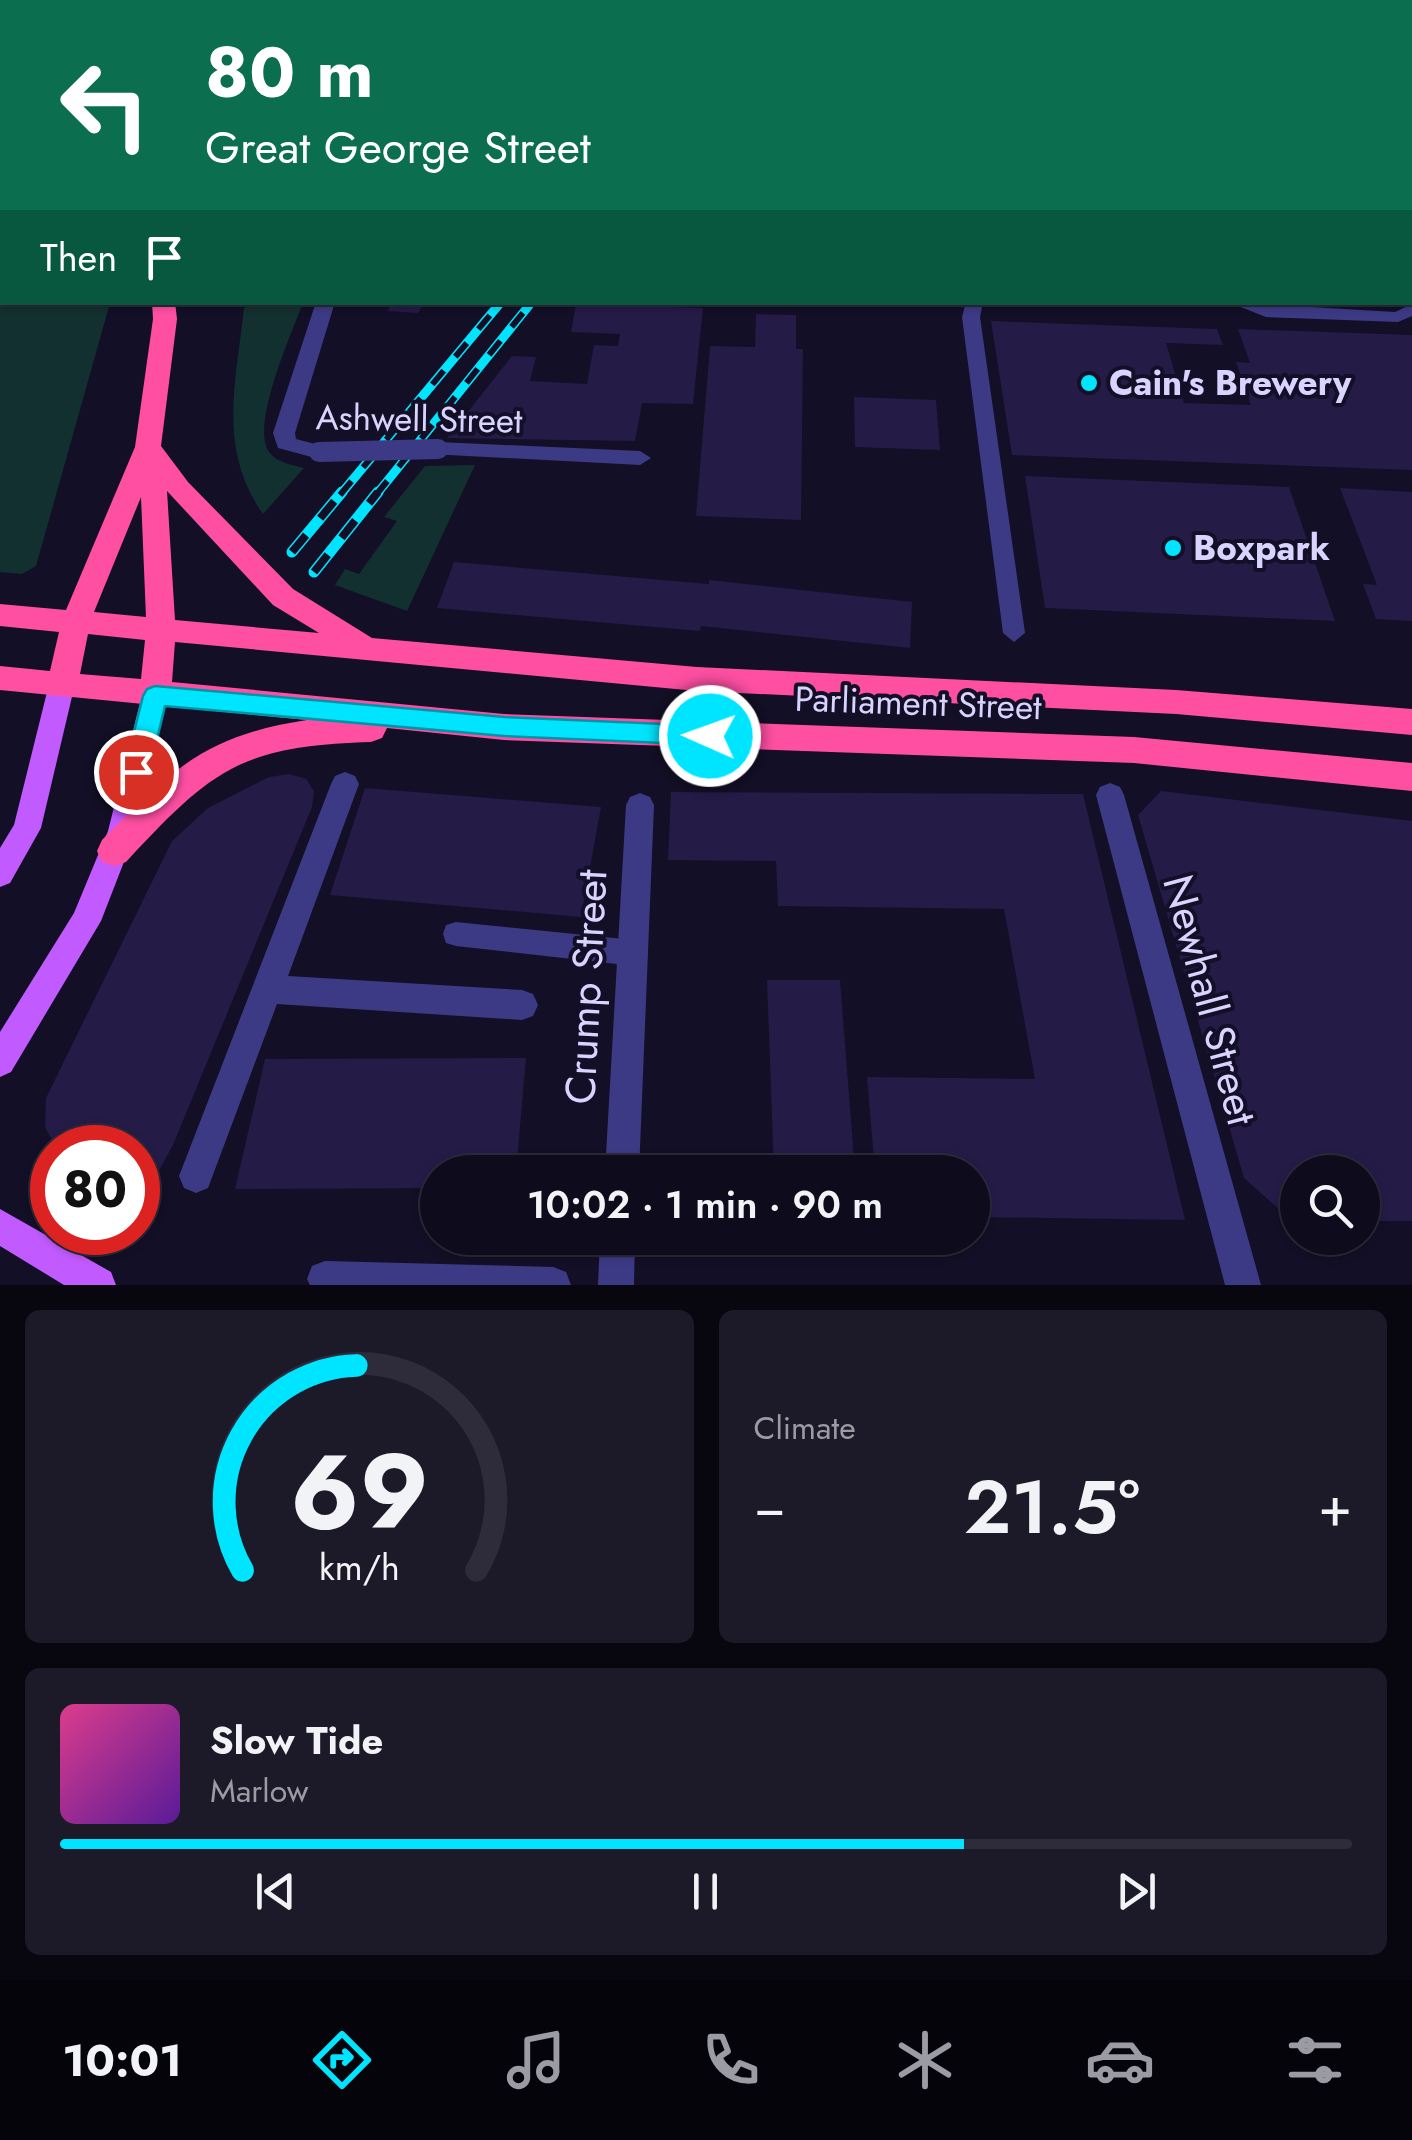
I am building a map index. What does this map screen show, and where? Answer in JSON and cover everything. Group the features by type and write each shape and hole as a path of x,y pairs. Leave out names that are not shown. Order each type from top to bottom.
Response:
{"highway":[{"path":"62,684 76,620 148,447 165,319 163,305"},
{"path":"148,447 162,540 164,629 155,696"},
{"path":"148,447 179,488 283,597 372,649"},
{"name":"Parliament Street","path":"0,615 697,679 1176,702 1412,722"},
{"name":"Parliament Street","path":"0,678 504,727 1134,750 1412,777"},
{"path":"114,851 168,795 200,769 240,749 293,736 361,730 504,727"}],"main road":[{"path":"0,874 26,828 62,684"},
{"path":"0,1061 86,921 114,851 155,696"},
{"path":"0,1226 98,1285"}],"street":[{"name":"Ashwell Street","path":"325,305 284,432 286,444 319,452 438,449 640,458"},
{"path":"196,1176 345,784"},
{"name":"Newhall Street","path":"1110,795 1243,1285"},
{"name":"Crump Street","path":"623,1155 640,805"},
{"path":"267,989 522,1005"},
{"path":"616,1285 617,1255"},
{"path":"325,1279 554,1285"}],"lane":[{"path":"974,305 971,316 1014,633"},
{"path":"1245,305 1266,312 1398,317 1408,305"},
{"path":"456,934 634,953"}],"green space":[{"path":"0,305 109,305 36,566 22,574 0,572"},
{"path":"302,305 275,379 265,439 276,459 304,468 263,514 249,489 235,440 234,389 244,308"},
{"path":"475,465 407,611 335,585 345,569 359,574 397,521 384,517 425,466"}],"building":[{"path":"391,305 423,305 418,313 388,311"},
{"path":"576,305 703,308 693,404 642,403 635,441 447,438 512,356 536,357 530,381 587,384 594,345 618,346 620,334 571,332"},
{"path":"756,314 796,315 796,349 803,349 801,520 696,516 710,346 755,347"},
{"name":"Cain's Brewery","path":"991,321 1217,329 1223,345 1166,343 1184,403 1251,405 1236,362 1250,363 1238,329 1412,335 1412,470 1012,455"},
{"path":"854,397 936,400 940,450 855,447"},
{"name":"Boxpark","path":"1025,476 1289,487 1335,621 1045,608"},
{"name":"Cain's Brewery","path":"1340,488 1412,492 1412,621 1376,619 1363,584 1377,585"},
{"path":"454,562 709,584 709,580 912,602 910,648 701,626 700,631 437,608"},
{"path":"289,774 306,779 314,791 312,807 160,1169 160,1125 45,1125 46,1098 172,841 208,808 269,777"},
{"path":"365,788 601,807 581,917 330,895"},
{"path":"1161,791 1412,821 1412,1221 1380,1221 1380,1155 1280,1155 1280,1210 1244,1178 1138,815"},
{"path":"671,792 1083,794 1185,1220 990,1217 990,1155 874,1155 867,1077 1035,1079 1004,909 778,906 776,861 668,860"},
{"path":"767,980 840,980 854,1155 773,1155"},
{"path":"526,1058 517,1155 420,1155 420,1188 235,1189 265,1059"}],"railway":[{"path":"340,495 498,305"},
{"path":"376,495 529,305"},
{"path":"292,552 342,492"},
{"path":"314,572 378,492"}],"place":[{"name":"Cain's Brewery","path":"1089,383"},
{"name":"Boxpark","path":"1173,548"}],"route":[{"path":"136,772 155,696 504,727 710,736"}]}
